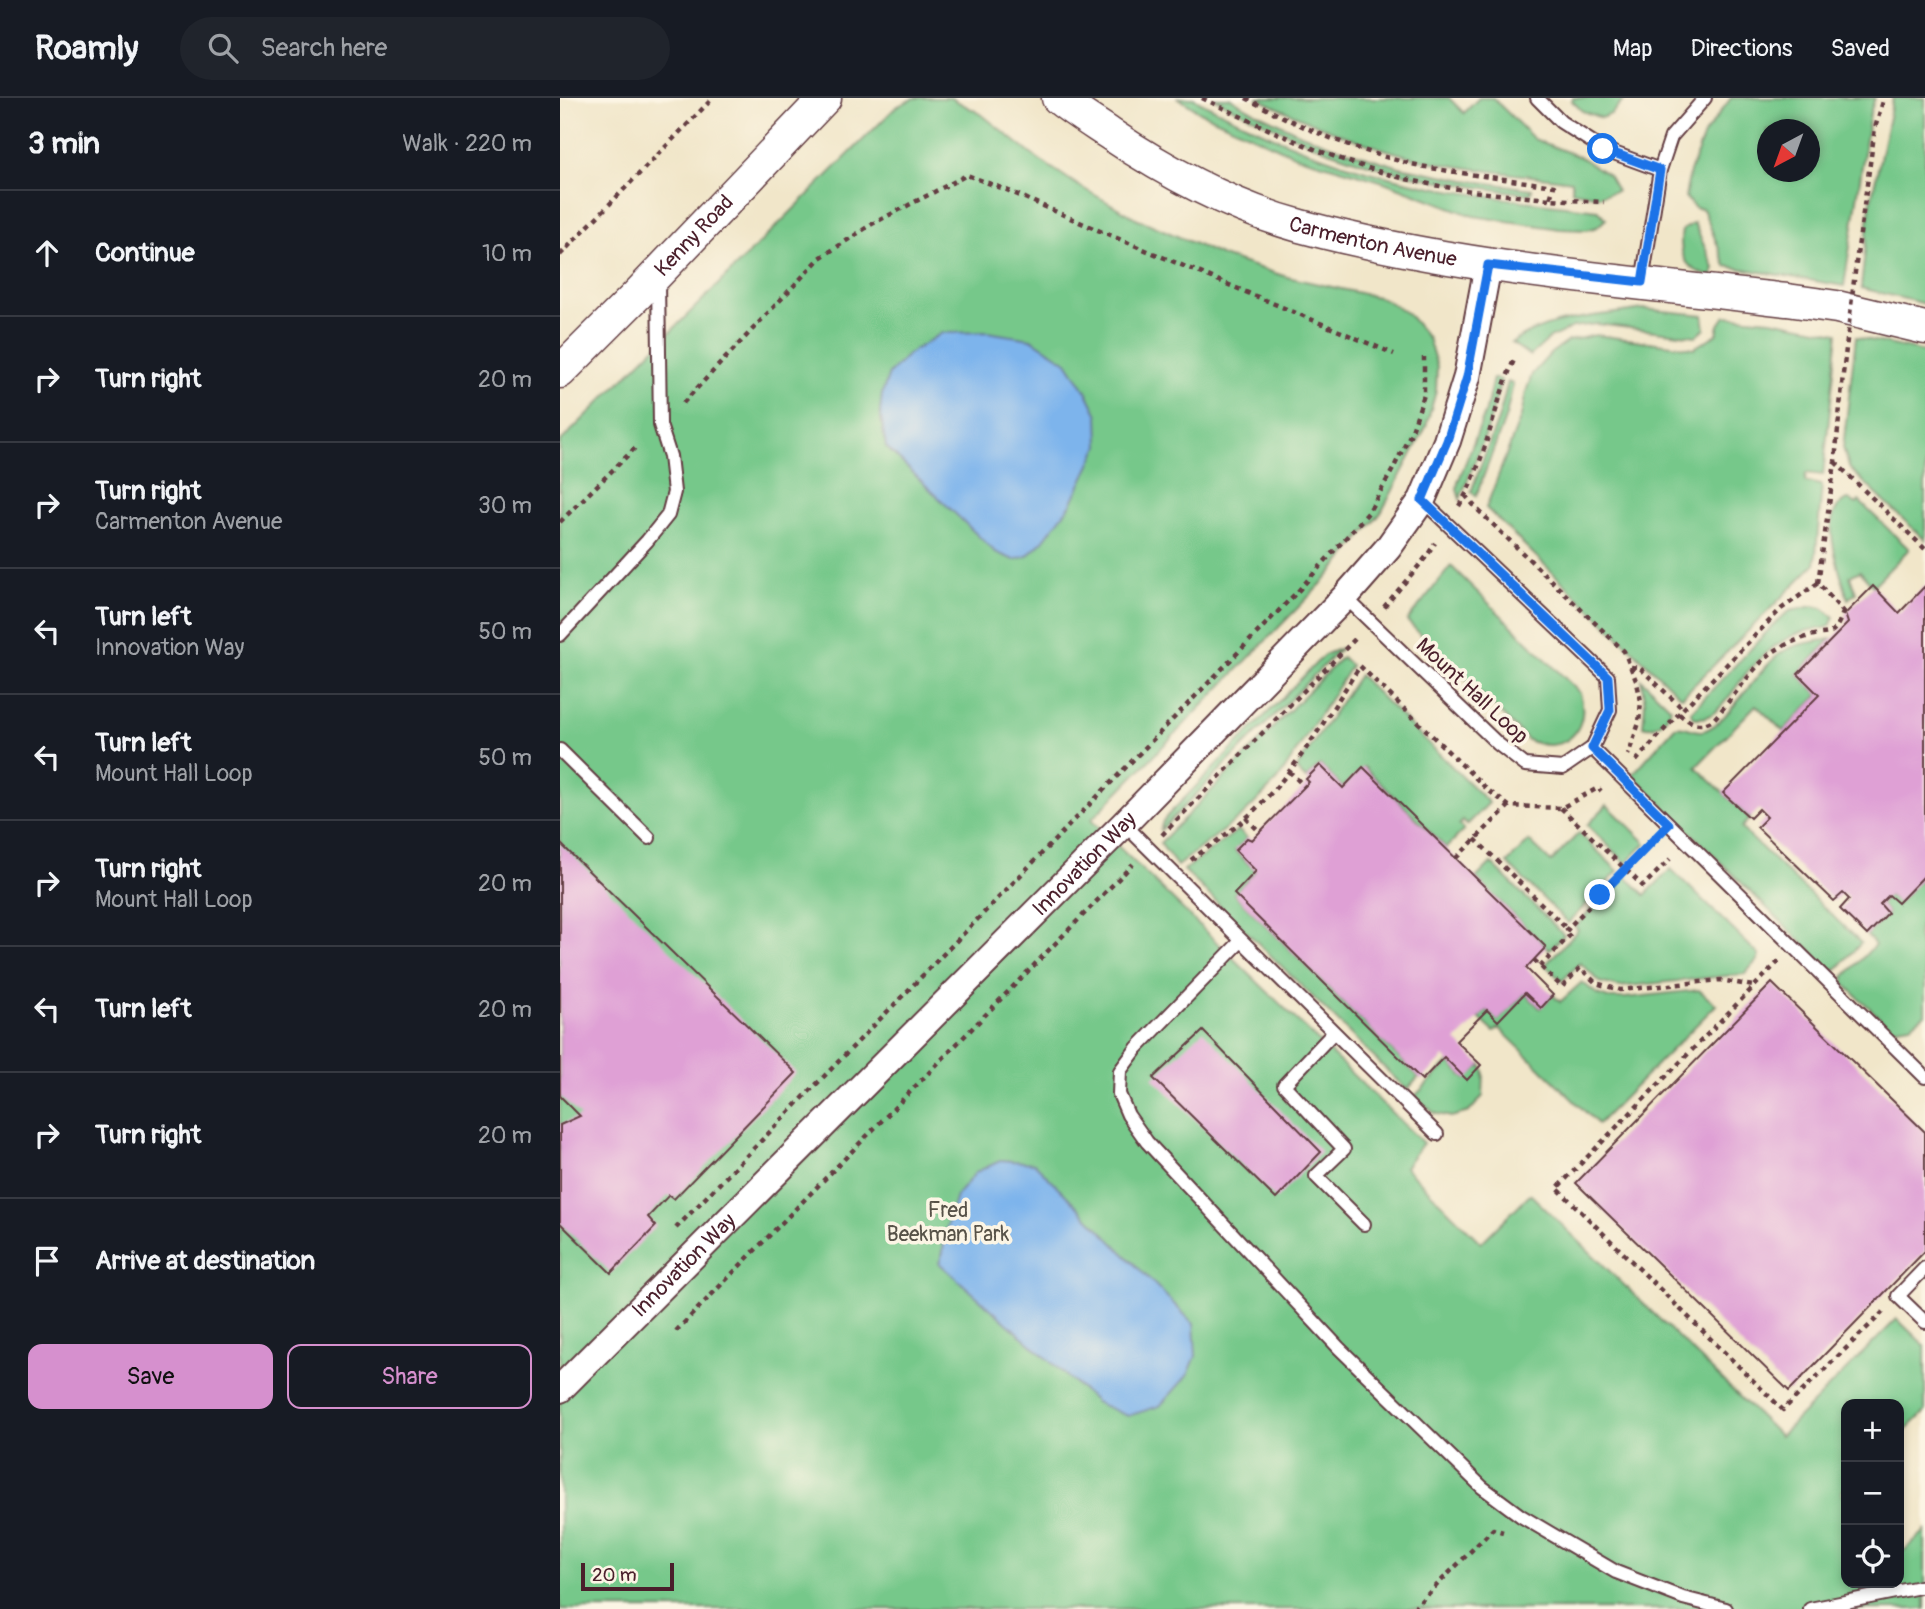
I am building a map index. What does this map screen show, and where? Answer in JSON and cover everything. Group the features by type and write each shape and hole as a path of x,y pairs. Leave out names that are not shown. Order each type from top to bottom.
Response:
{"street":[{"name":"Kenny Road","path":"560,372 825,98"},
{"name":"Carmenton Avenue","path":"1058,98 1180,176 1243,205 1299,226 1454,260 1837,307 1925,328"},
{"name":"Innovation Way","path":"560,1389 1125,824 1345,597 1388,548 1422,500 1447,441 1467,377 1488,265"}],"lane":[{"path":"1537,98 1561,122 1603,149 1660,170"},
{"path":"1642,282 1660,170 1671,137 1705,98"},
{"path":"560,635 668,515 674,492 670,456 660,425 658,272"},
{"path":"1422,500 1608,677 1610,710 1592,748 1925,1077"},
{"name":"Mount Hall Loop","path":"1345,597 1497,744 1525,765 1563,768 1592,748"},
{"path":"560,750 649,838"},
{"path":"1125,824 1437,1133"},
{"path":"1241,941 1137,1048 1120,1071 1119,1094 1128,1115 1147,1142 1339,1348 1482,1487 1521,1516 1616,1572 1683,1598 1726,1609"},
{"path":"1334,1032 1284,1085 1344,1149 1316,1176 1364,1224"},
{"path":"1925,1268 1898,1296 1925,1322"},
{"path":"1810,1609 1925,1586"}],"path":[{"path":"560,256 713,98"},
{"path":"1202,98 1304,146 1382,173 1479,192 1604,202"},
{"path":"1246,98 1284,119 1361,149 1430,167 1554,186 1550,199"},
{"path":"1183,866 1246,818 1289,771 1360,666 1488,790 1509,806 1561,808 1598,788 1634,762 1781,609 1818,583 1835,462 1857,256 1875,128 1884,98"},
{"path":"680,406 820,258 872,224 967,175 1394,354"},
{"path":"676,1228 1346,540 1368,513 1411,433 1424,395 1423,357"},
{"path":"1465,495 1514,360"},
{"path":"560,522 635,448"},
{"path":"1835,462 1925,549"},
{"path":"1394,597 1427,555"},
{"path":"1679,714 1697,725 1706,724 1713,720 1771,653 1789,643 1833,631 1844,613 1818,583"},
{"path":"1161,835 1345,651"},
{"path":"1631,667 1640,668 1683,709"},
{"path":"1289,771 1305,787"},
{"path":"1598,788 1607,797"},
{"path":"1456,858 1509,806"},
{"path":"1561,808 1643,886 1670,859"},
{"path":"1246,818 1260,832"},
{"path":"1567,929 1669,824"},
{"path":"1643,833 1679,868"},
{"path":"1475,839 1572,933 1541,967"},
{"path":"676,1331 1121,876"},
{"path":"1793,947 1557,1188 1783,1410 1898,1296"},
{"path":"1769,957 1776,964"},
{"path":"1534,960 1562,987 1580,968 1596,983 1620,990 1721,980 1754,986"},
{"path":"1413,1609 1493,1529"}],"green space":[{"name":"Fred Beekman Park","path":"914,98 951,98 981,114 1031,154 1079,186 1136,218 1222,256 1287,277 1382,298 1408,314 1428,338 1437,367 1436,391 1426,427 1381,513 1326,579 1091,820 1423,1143 1405,1167 1481,1243 1530,1194 1780,1436 1897,1319 1925,1346 1925,1412 1904,1432 1904,1399 1841,1399 1841,1588 1904,1588 1904,1551 1925,1531 1925,1609 560,1609 560,442 896,107"},
{"path":"1178,98 1193,98 1290,144 1380,175 1473,194 1598,210 1606,219 1597,227 1587,230 1560,229 1473,216 1384,182 1296,156 1202,113"},
{"path":"1213,98 1230,98 1301,134 1400,167 1532,189 1531,194 1430,179 1380,168 1331,152"},
{"path":"1257,98 1449,98 1464,113 1479,98 1493,98 1534,139 1580,157 1608,175 1617,191 1599,196 1572,191 1572,181 1468,168 1410,157 1344,135"},
{"path":"1573,98 1625,99 1611,114 1601,118 1582,111 1572,101"},
{"path":"1731,98 1875,98 1870,113 1844,286 1726,266 1703,209 1695,208 1685,197 1690,172 1704,135"},
{"path":"1893,98 1925,98 1925,304 1861,288 1870,206"},
{"path":"1694,223 1714,268 1712,277 1690,266 1683,255 1682,230"},
{"path":"1644,309 1703,315 1705,329 1696,336 1597,324 1573,327 1550,338 1530,356 1512,343 1526,334 1558,323"},
{"path":"1725,316 1771,320 1838,333 1823,475 1806,473 1805,482 1822,485 1815,564 1683,696 1486,508 1521,416 1532,374 1551,353 1568,341 1596,335 1694,348 1717,334"},
{"path":"1856,337 1925,352 1925,540 1850,469 1843,448"},
{"path":"1493,378 1501,380 1487,431 1460,499 1458,482 1486,410"},
{"path":"1508,382 1513,384 1506,416 1476,496 1471,492 1499,417"},
{"path":"1849,500 1857,504 1859,501 1909,549 1873,586 1860,571 1850,576 1856,593 1848,599 1836,560 1832,529 1833,516 1839,506"},
{"path":"1451,566 1580,693 1581,719 1578,729 1571,737 1552,745 1528,740 1407,621"},
{"path":"1813,606 1822,608 1834,617 1830,626 1800,633 1777,644 1751,668 1718,709 1702,718 1693,717 1691,712 1779,619 1790,611"},
{"path":"1831,639 1798,674 1819,695 1783,731 1756,705 1696,767 1750,818 1741,828 1861,943 1836,970 1831,971 1632,775 1675,727 1702,731 1722,719 1764,669 1784,651 1801,644"},
{"path":"1341,648 1160,831 1168,815 1324,655"},
{"path":"1342,657 1351,666 1278,780 1244,814 1177,866 1160,843"},
{"path":"1359,675 1489,803 1467,825 1463,821 1459,825 1464,830 1446,848 1364,767 1343,788 1320,765 1306,779 1296,769"},
{"path":"1641,679 1671,708 1667,717 1656,726 1643,726 1645,703"},
{"path":"1607,805 1646,843 1626,863 1587,825"},
{"path":"1238,830 1247,838 1235,851 1256,871 1234,894 1419,1077 1407,1090 1184,870"},
{"path":"1579,833 1618,871 1568,923 1507,863 1529,841 1551,862"},
{"path":"1491,863 1564,935 1549,950 1476,878"},
{"path":"1671,869 1759,955 1745,974 1619,987 1600,982 1580,963 1562,981 1545,965 1578,930 1575,927 1624,875 1645,895"},
{"path":"1925,875 1925,919 1920,924 1918,935 1925,969 1925,1014 1911,1025 1891,1028 1844,984 1844,977 1875,945 1867,935 1888,913 1880,904 1889,895 1898,903"},
{"path":"1582,982 1597,994 1608,998 1699,990 1716,1005 1598,1124 1499,1028 1494,1032 1479,1018 1487,1010 1498,1020 1525,993 1540,1008 1553,995 1560,1002"},
{"path":"1449,1062 1466,1079 1481,1065 1484,1071 1483,1096 1469,1112 1451,1117 1434,1113 1415,1096"}],"water":[{"path":"987,332 1031,339 1067,362 1098,415 1099,446 1071,504 1043,541 1027,556 1014,560 995,552 886,447 880,412 882,394 889,374 908,354 942,333"},
{"path":"1002,1160 1034,1163 1194,1324 1196,1356 1188,1375 1160,1406 1128,1416 1097,1403 939,1263 956,1196 976,1172"}],"building":[{"path":"1873,586 1899,613 1925,586 1925,875 1898,903 1889,895 1880,904 1888,913 1867,935 1840,909 1849,899 1843,893 1834,901 1757,827 1767,817 1759,809 1750,818 1723,793 1819,695 1798,674 1848,623 1845,614"},
{"path":"1320,765 1343,788 1363,767 1546,947 1526,968 1553,995 1541,1008 1525,993 1498,1021 1487,1010 1456,1041 1481,1065 1467,1080 1444,1057 1422,1080 1234,894 1256,871 1235,850 1247,838 1252,840 1309,782 1306,779"},
{"path":"560,843 796,1073 674,1199 669,1195 648,1217 656,1226 611,1273 560,1223 560,1125 580,1116 560,1096"},
{"path":"1772,983 1925,1132 1925,1251 1789,1391 1576,1183"},
{"path":"1203,1031 1321,1152 1276,1199 1153,1078"}],"route":[{"path":"1600,895 1669,824 1592,748 1610,710 1608,677 1422,500 1447,441 1467,377 1488,265 1642,282 1660,170 1603,149"}]}
